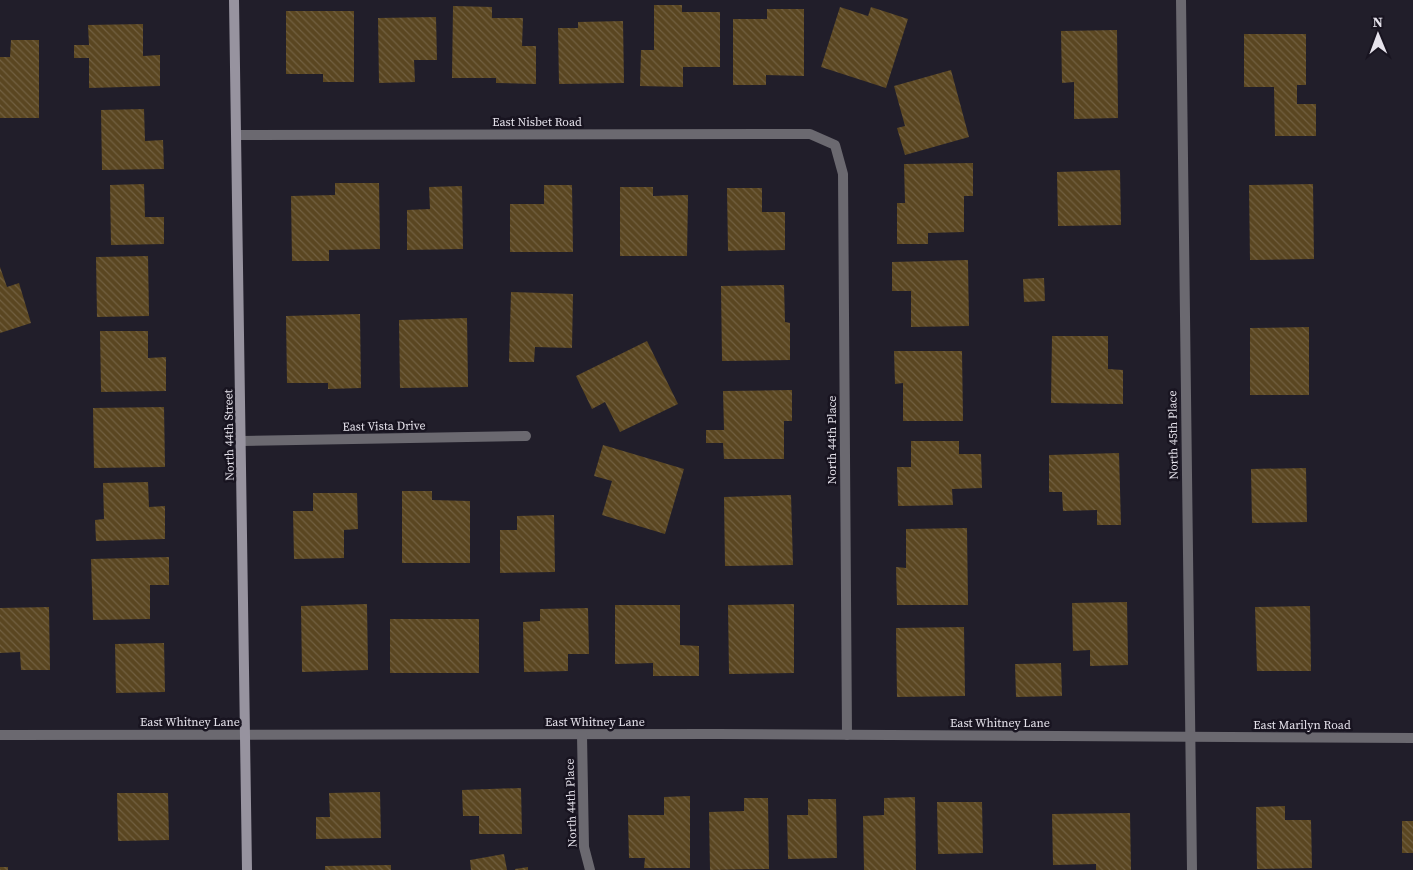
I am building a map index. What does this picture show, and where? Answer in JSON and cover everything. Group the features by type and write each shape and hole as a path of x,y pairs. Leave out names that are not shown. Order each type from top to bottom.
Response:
{"street":[{"name":"North 44th Street","path":"234,0 238,135 247,870"},
{"name":"North 45th Place","path":"1180,0 1192,870"},
{"name":"East Nisbet Road","path":"238,135 810,134 835,145"},
{"name":"North 44th Place","path":"835,145 843,174 847,736"},
{"name":"East Vista Drive","path":"242,441 526,436"},
{"name":"East Whitney Lane","path":"0,735 1191,737"},
{"name":"North 44th Place","path":"582,735 584,847 590,870"},
{"name":"East Marilyn Road","path":"1191,737 1413,738"}],"building":[{"path":"654,5 682,5 682,12 720,12 720,67 683,67 683,87 640,86 641,50 654,50"},
{"path":"453,6 492,7 492,18 523,18 522,46 536,46 536,84 496,83 496,78 452,78"},
{"path":"840,7 868,16 871,7 908,19 886,88 821,67"},
{"path":"767,9 804,9 804,76 766,75 766,85 733,85 733,19 767,19"},
{"path":"286,11 354,11 354,82 323,82 323,74 286,74"},
{"path":"436,17 437,60 414,60 415,82 379,83 378,18"},
{"path":"623,21 624,83 559,84 558,28 578,28 578,22"},
{"path":"143,24 143,56 160,55 160,86 89,88 89,58 74,58 74,45 89,45 88,25"},
{"path":"1117,30 1118,118 1074,119 1074,82 1062,83 1061,31"},
{"path":"1244,34 1306,34 1306,85 1297,85 1297,104 1316,104 1316,136 1275,136 1274,87 1244,87"},
{"path":"11,40 39,40 39,118 0,118 0,57 10,57"},
{"path":"951,70 969,137 905,155 897,128 905,126 894,86"},
{"path":"144,109 145,141 163,140 164,169 102,170 101,110"},
{"path":"973,163 973,196 964,196 964,232 928,233 928,244 897,244 897,203 905,203 904,164"},
{"path":"1120,170 1121,225 1058,226 1057,172"},
{"path":"335,183 379,183 380,249 329,250 329,261 292,261 291,196 335,195"},
{"path":"144,184 145,217 164,217 164,244 111,245 110,185"},
{"path":"1313,184 1314,259 1250,260 1249,185"},
{"path":"544,185 572,185 573,252 510,252 510,204 544,204"},
{"path":"462,186 463,249 407,250 407,210 430,209 429,187"},
{"path":"620,187 653,187 653,196 688,195 687,256 620,256"},
{"path":"727,188 762,188 762,212 785,212 785,250 728,251"},
{"path":"148,256 149,316 97,317 96,257"},
{"path":"968,260 969,326 911,327 911,291 892,291 892,262"},
{"path":"0,267 7,287 19,283 31,323 0,333"},
{"path":"1044,278 1045,301 1024,302 1023,279"},
{"path":"784,285 785,322 790,323 790,360 722,361 721,286"},
{"path":"511,292 573,294 572,348 535,347 534,362 509,362"},
{"path":"360,314 361,388 328,389 328,383 287,383 286,316"},
{"path":"467,318 468,387 400,388 399,320"},
{"path":"1309,327 1309,395 1250,395 1250,328"},
{"path":"100,331 148,331 148,358 166,357 166,391 101,392"},
{"path":"1052,336 1108,336 1108,369 1123,370 1123,404 1051,403"},
{"path":"647,341 678,404 620,432 605,402 592,409 576,376"},
{"path":"894,351 962,351 963,421 903,421 903,383 895,384"},
{"path":"792,390 792,421 784,421 784,459 724,459 723,443 706,443 706,430 724,430 723,391"},
{"path":"164,407 165,467 94,468 93,408"},
{"path":"911,441 959,441 959,454 981,454 982,488 952,489 953,505 898,506 897,467 911,467"},
{"path":"603,445 684,469 665,534 602,515 612,481 594,476"},
{"path":"1119,453 1121,525 1097,525 1097,510 1063,511 1062,492 1049,492 1049,455"},
{"path":"1306,468 1307,522 1252,523 1251,469"},
{"path":"148,482 149,507 165,506 165,539 96,541 95,520 104,519 103,483"},
{"path":"402,491 432,491 432,500 470,501 470,563 402,563"},
{"path":"313,493 357,493 358,529 344,530 344,558 294,559 293,511 313,511"},
{"path":"791,495 793,565 725,566 724,497"},
{"path":"554,515 555,572 500,573 500,530 517,530 517,516"},
{"path":"967,528 968,605 897,605 896,567 906,568 906,529"},
{"path":"169,557 169,585 150,585 150,619 93,620 91,559"},
{"path":"1127,602 1128,665 1090,666 1090,650 1073,651 1072,603"},
{"path":"367,604 368,670 302,672 301,606"},
{"path":"794,604 794,673 729,674 728,605"},
{"path":"615,605 680,605 680,645 699,646 699,676 653,676 653,663 615,664"},
{"path":"1310,606 1311,671 1257,671 1255,607"},
{"path":"49,607 50,670 21,670 20,652 0,653 0,608"},
{"path":"588,608 589,654 568,654 568,671 524,672 523,622 540,621 540,609"},
{"path":"390,619 479,619 479,673 390,673"},
{"path":"964,627 965,696 897,697 896,628"},
{"path":"164,643 165,692 116,693 115,644"},
{"path":"1061,663 1062,696 1016,697 1015,664"},
{"path":"521,788 522,834 479,834 479,816 463,816 462,790"},
{"path":"380,792 381,838 316,839 316,817 330,817 329,793"},
{"path":"117,793 168,793 169,840 118,841"},
{"path":"690,796 690,868 644,868 645,858 629,858 628,815 664,815 664,797"},
{"path":"915,797 916,870 864,870 863,816 884,815 884,798"},
{"path":"744,798 768,798 769,869 710,870 709,812 744,811"},
{"path":"808,799 836,799 837,858 788,859 787,815 808,815"},
{"path":"937,802 982,802 983,853 938,854"},
{"path":"1285,806 1285,820 1311,820 1312,868 1257,869 1256,807"},
{"path":"1130,813 1131,870 1096,870 1096,864 1053,865 1052,814"},
{"path":"1402,821 1413,821 1413,853 1402,853"},
{"path":"504,854 507,870 471,870 470,860"},
{"path":"391,865 391,870 325,870 325,866"},
{"path":"0,867 8,867 8,870 0,870"},
{"path":"528,867 528,870 515,870 515,869"}]}
